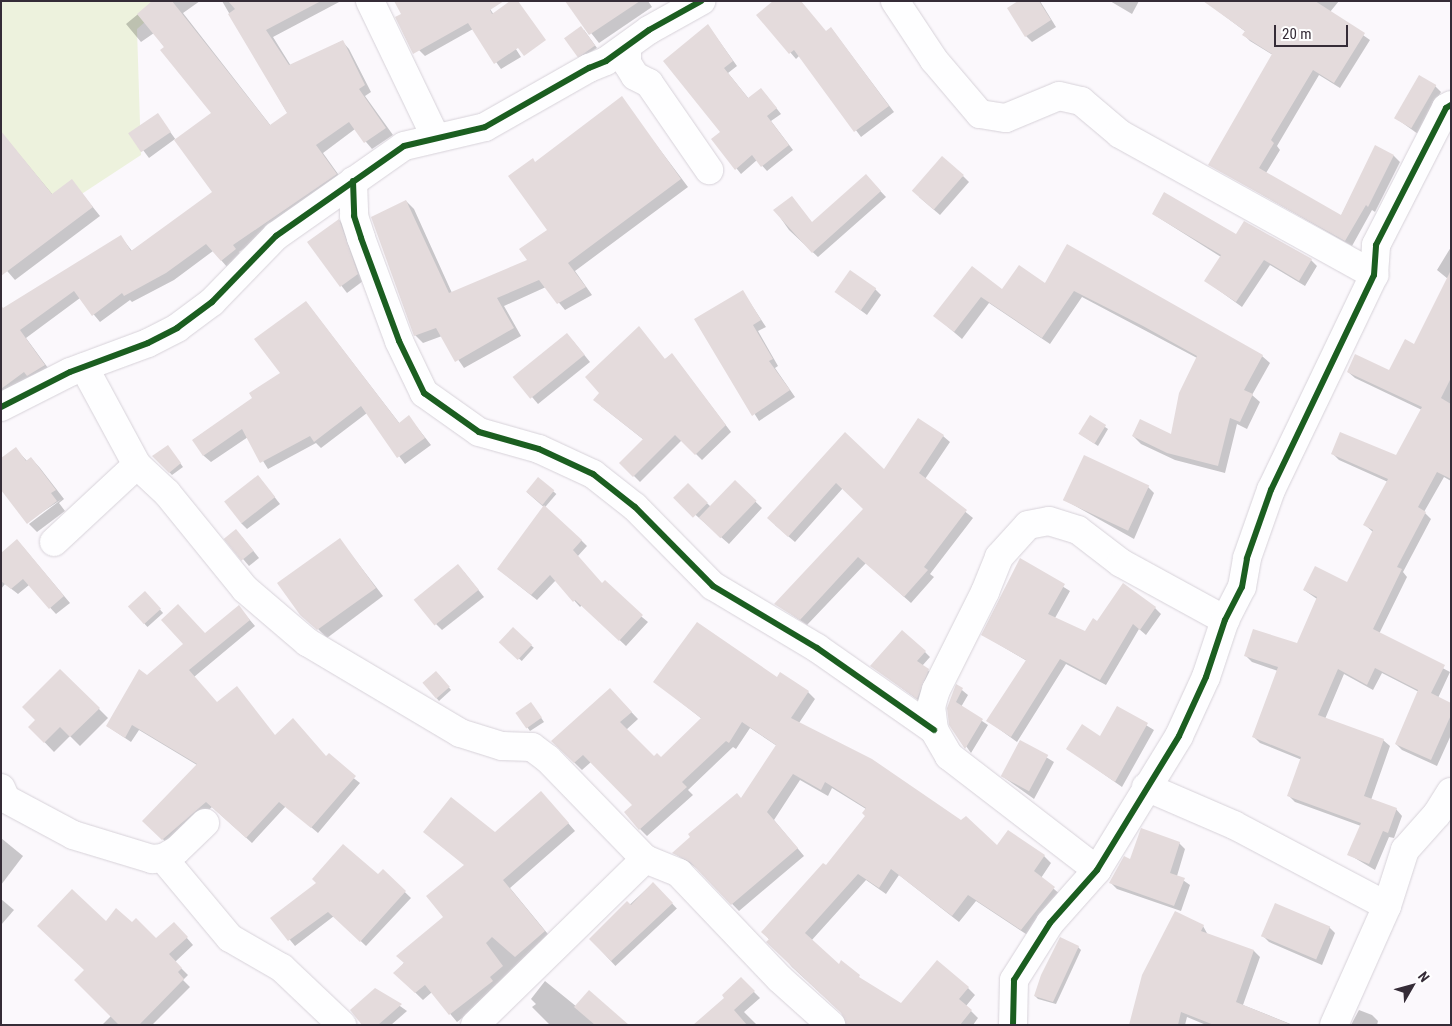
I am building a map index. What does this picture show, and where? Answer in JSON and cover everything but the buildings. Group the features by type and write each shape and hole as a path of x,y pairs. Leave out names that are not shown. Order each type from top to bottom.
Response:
{"street":[{"path":"370,1 436,138"},
{"path":"1,407 84,367 148,343 177,328 212,302 276,236 404,146 485,127 627,48 649,30 701,1"},
{"path":"895,1 934,60 980,114 1006,118 1059,96 1082,101 1120,134 1374,275"},
{"path":"627,48 627,63 635,76 649,83 709,170"},
{"path":"1014,1025 1014,980 1050,923 1097,870 1146,787 1167,760 1179,736 1206,677 1225,620 1242,587 1247,558 1271,490 1374,275 1376,245 1446,108 1451,104"},
{"path":"353,181 354,216 361,238 399,341 424,393 479,432 539,448 593,474 635,507 714,586 817,648 934,730"},
{"path":"84,367 137,465 166,493 245,590 307,642 460,734 502,746 532,747 548,759 645,858 679,873 780,979 832,1025"},
{"path":"54,542 137,465"},
{"path":"1097,870 948,756 934,730 931,707 936,690 985,592 998,557 1028,525 1049,521 1078,530 1121,563 1225,620"},
{"path":"1146,787 1234,825 1387,906"},
{"path":"1,788 6,799 73,836 152,859 163,858 205,823"},
{"path":"1334,1025 1387,906 1405,850 1437,814 1451,792"},
{"path":"163,858 230,938 282,968 342,1025"},
{"path":"475,1025 645,858"}],"green space":[{"path":"1,1 169,1 137,29 141,155 7,243 1,254"}],"cycle path":[{"path":"1,407 70,372 148,343 177,328 212,302 276,236 404,146 485,127 589,68 606,61 649,30 701,1"},
{"path":"1013,1025 1014,980 1050,923 1097,870 1179,736 1206,677 1225,620 1242,587 1247,558 1271,490 1374,275 1376,245 1446,108 1451,105"},
{"path":"353,181 354,216 361,238 399,341 424,393 479,432 539,449 593,474 635,507 713,586 817,648 934,730"}]}
